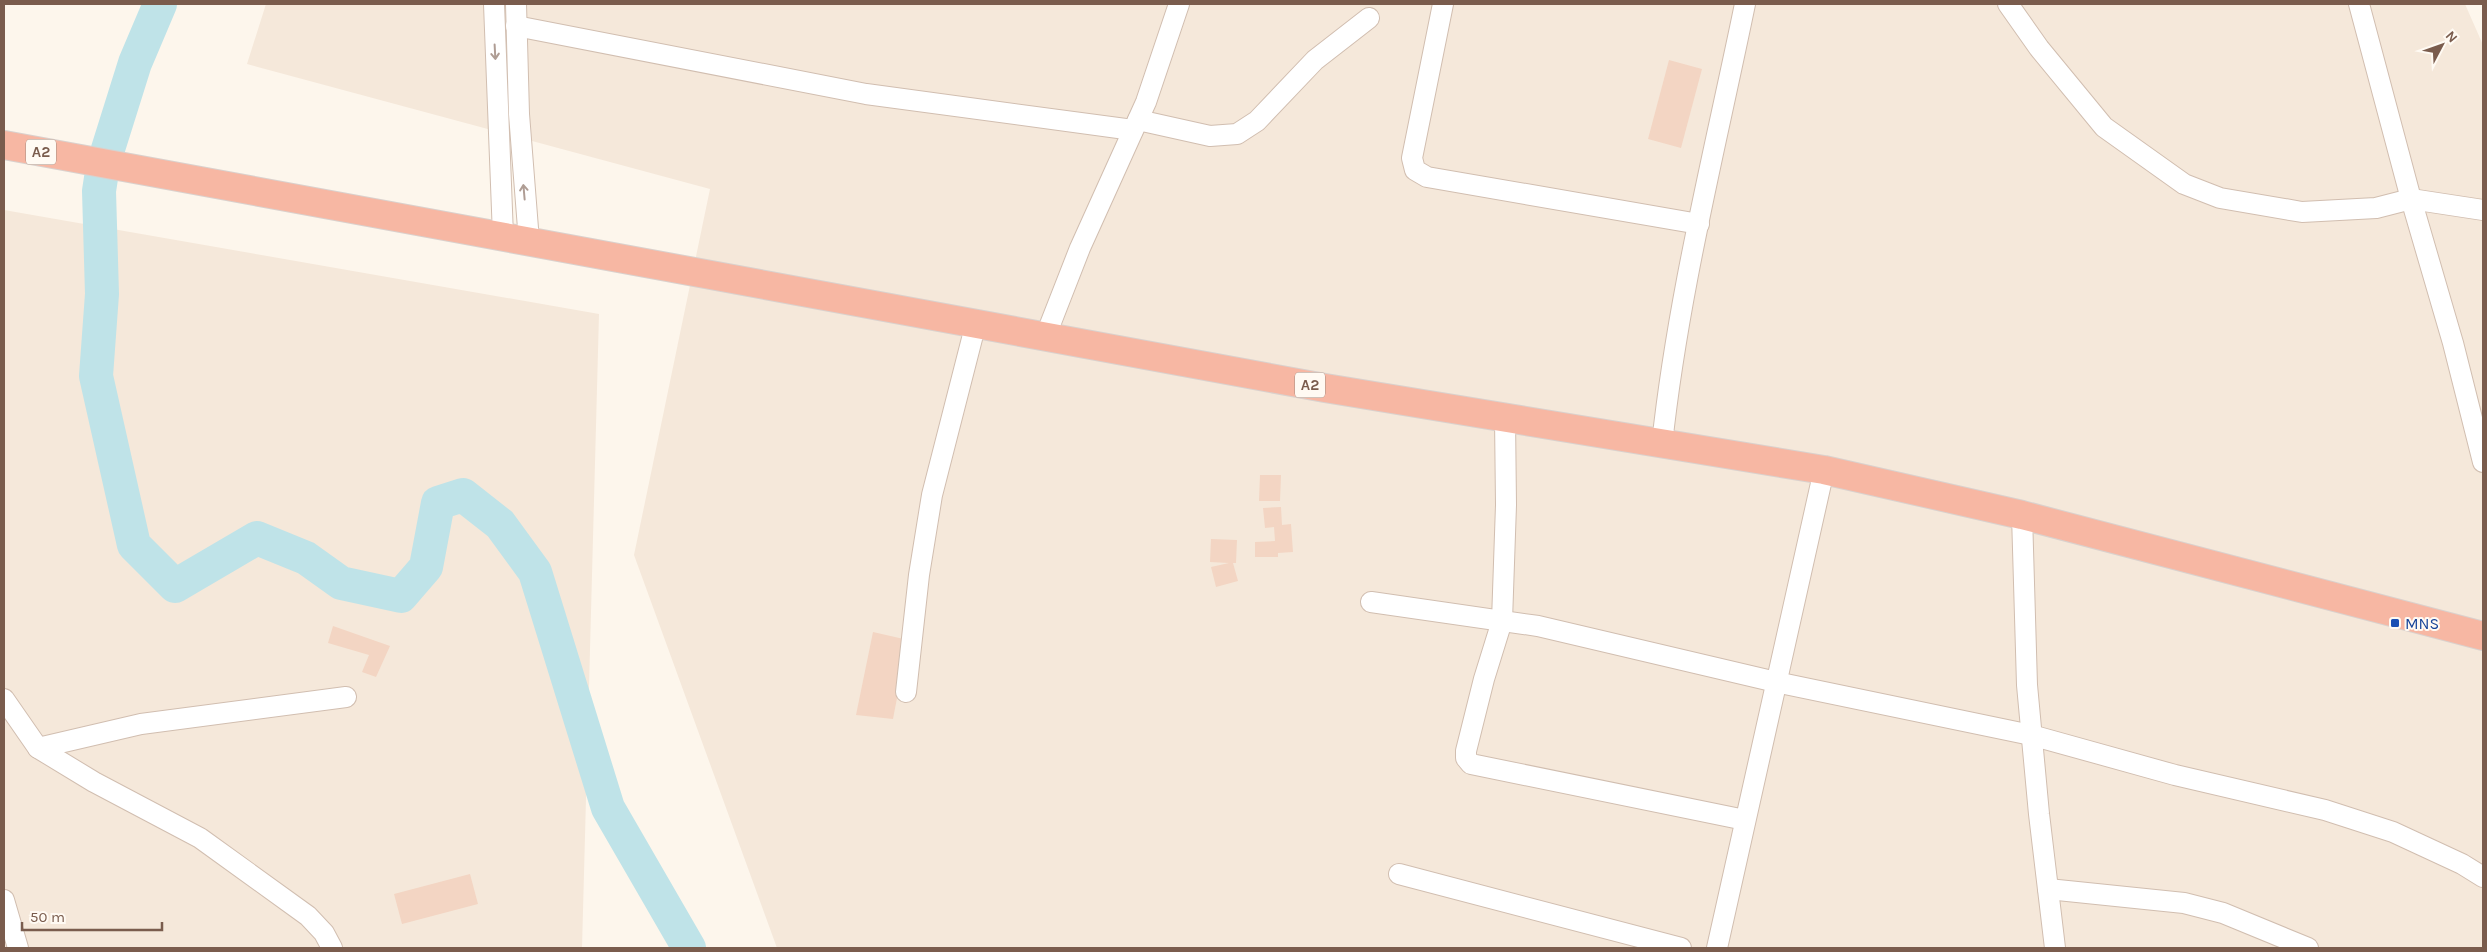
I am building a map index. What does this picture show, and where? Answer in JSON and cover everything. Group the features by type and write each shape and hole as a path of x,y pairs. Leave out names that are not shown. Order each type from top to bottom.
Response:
{"highway":[{"name":"A2","path":"4,145 1325,388 1824,470 2022,515 2483,636"}],"street":[{"path":"494,4 503,236"},
{"path":"515,4 519,114 529,241"},
{"path":"1046,336 1080,248 1135,125 1179,4"},
{"path":"1443,4 1412,158 1415,170 1427,177 1699,224"},
{"path":"1662,444 1670,370 1745,4"},
{"path":"2008,4 2045,56 2104,127 2184,184 2220,198 2302,212 2376,208 2411,200 2483,210"},
{"path":"2359,4 2411,200 2453,343 2478,419 2483,462"},
{"path":"516,26 866,94 1135,125 1210,136 1237,134 1257,121 1316,60 1369,18"},
{"path":"906,692 919,575 932,495 976,323"},
{"path":"1505,418 1506,506 1502,621 1484,679 1466,751 1466,758 1471,764 1745,820"},
{"path":"1717,948 1824,470"},
{"path":"2022,515 2026,649 2032,735 2055,948"},
{"path":"1371,602 1538,626 1776,682 2032,735 2175,776 2325,810 2393,832 2462,864 2483,877"},
{"path":"38,748 141,724 346,697"},
{"path":"4,699 38,748 94,782 200,838 308,916 324,933 332,948"},
{"path":"1399,874 1681,948"},
{"path":"2048,888 2184,903 2223,913 2308,948"},
{"path":"4,900 18,948"}],"shaded area":[{"path":"266,4 2465,4 2483,45 2483,948 777,948 634,555 710,189 247,64"},
{"path":"4,210 599,314 582,948 4,948"}],"building":[{"path":"1669,60 1702,69 1681,148 1648,139"},
{"path":"1260,475 1281,475 1280,501 1259,501"},
{"path":"1281,507 1282,525 1291,524 1293,552 1278,553 1278,557 1255,557 1255,542 1275,541 1274,527 1265,528 1263,508"},
{"path":"1211,539 1237,540 1236,563 1233,563 1238,581 1216,587 1211,567 1229,563 1210,562"},
{"path":"333,626 390,646 376,677 362,672 369,655 328,643"},
{"path":"873,632 908,640 893,719 856,715"},
{"path":"470,874 478,904 402,924 394,894"}],"waterway":[{"path":"160,4 135,63 103,165 99,191 102,294 96,376 134,545 175,586 257,538 306,558 341,583 401,596 426,567 438,503 463,495 500,524 535,572 608,808 689,948"}],"place":[{"name":"MNS","path":"2395,623"}]}
